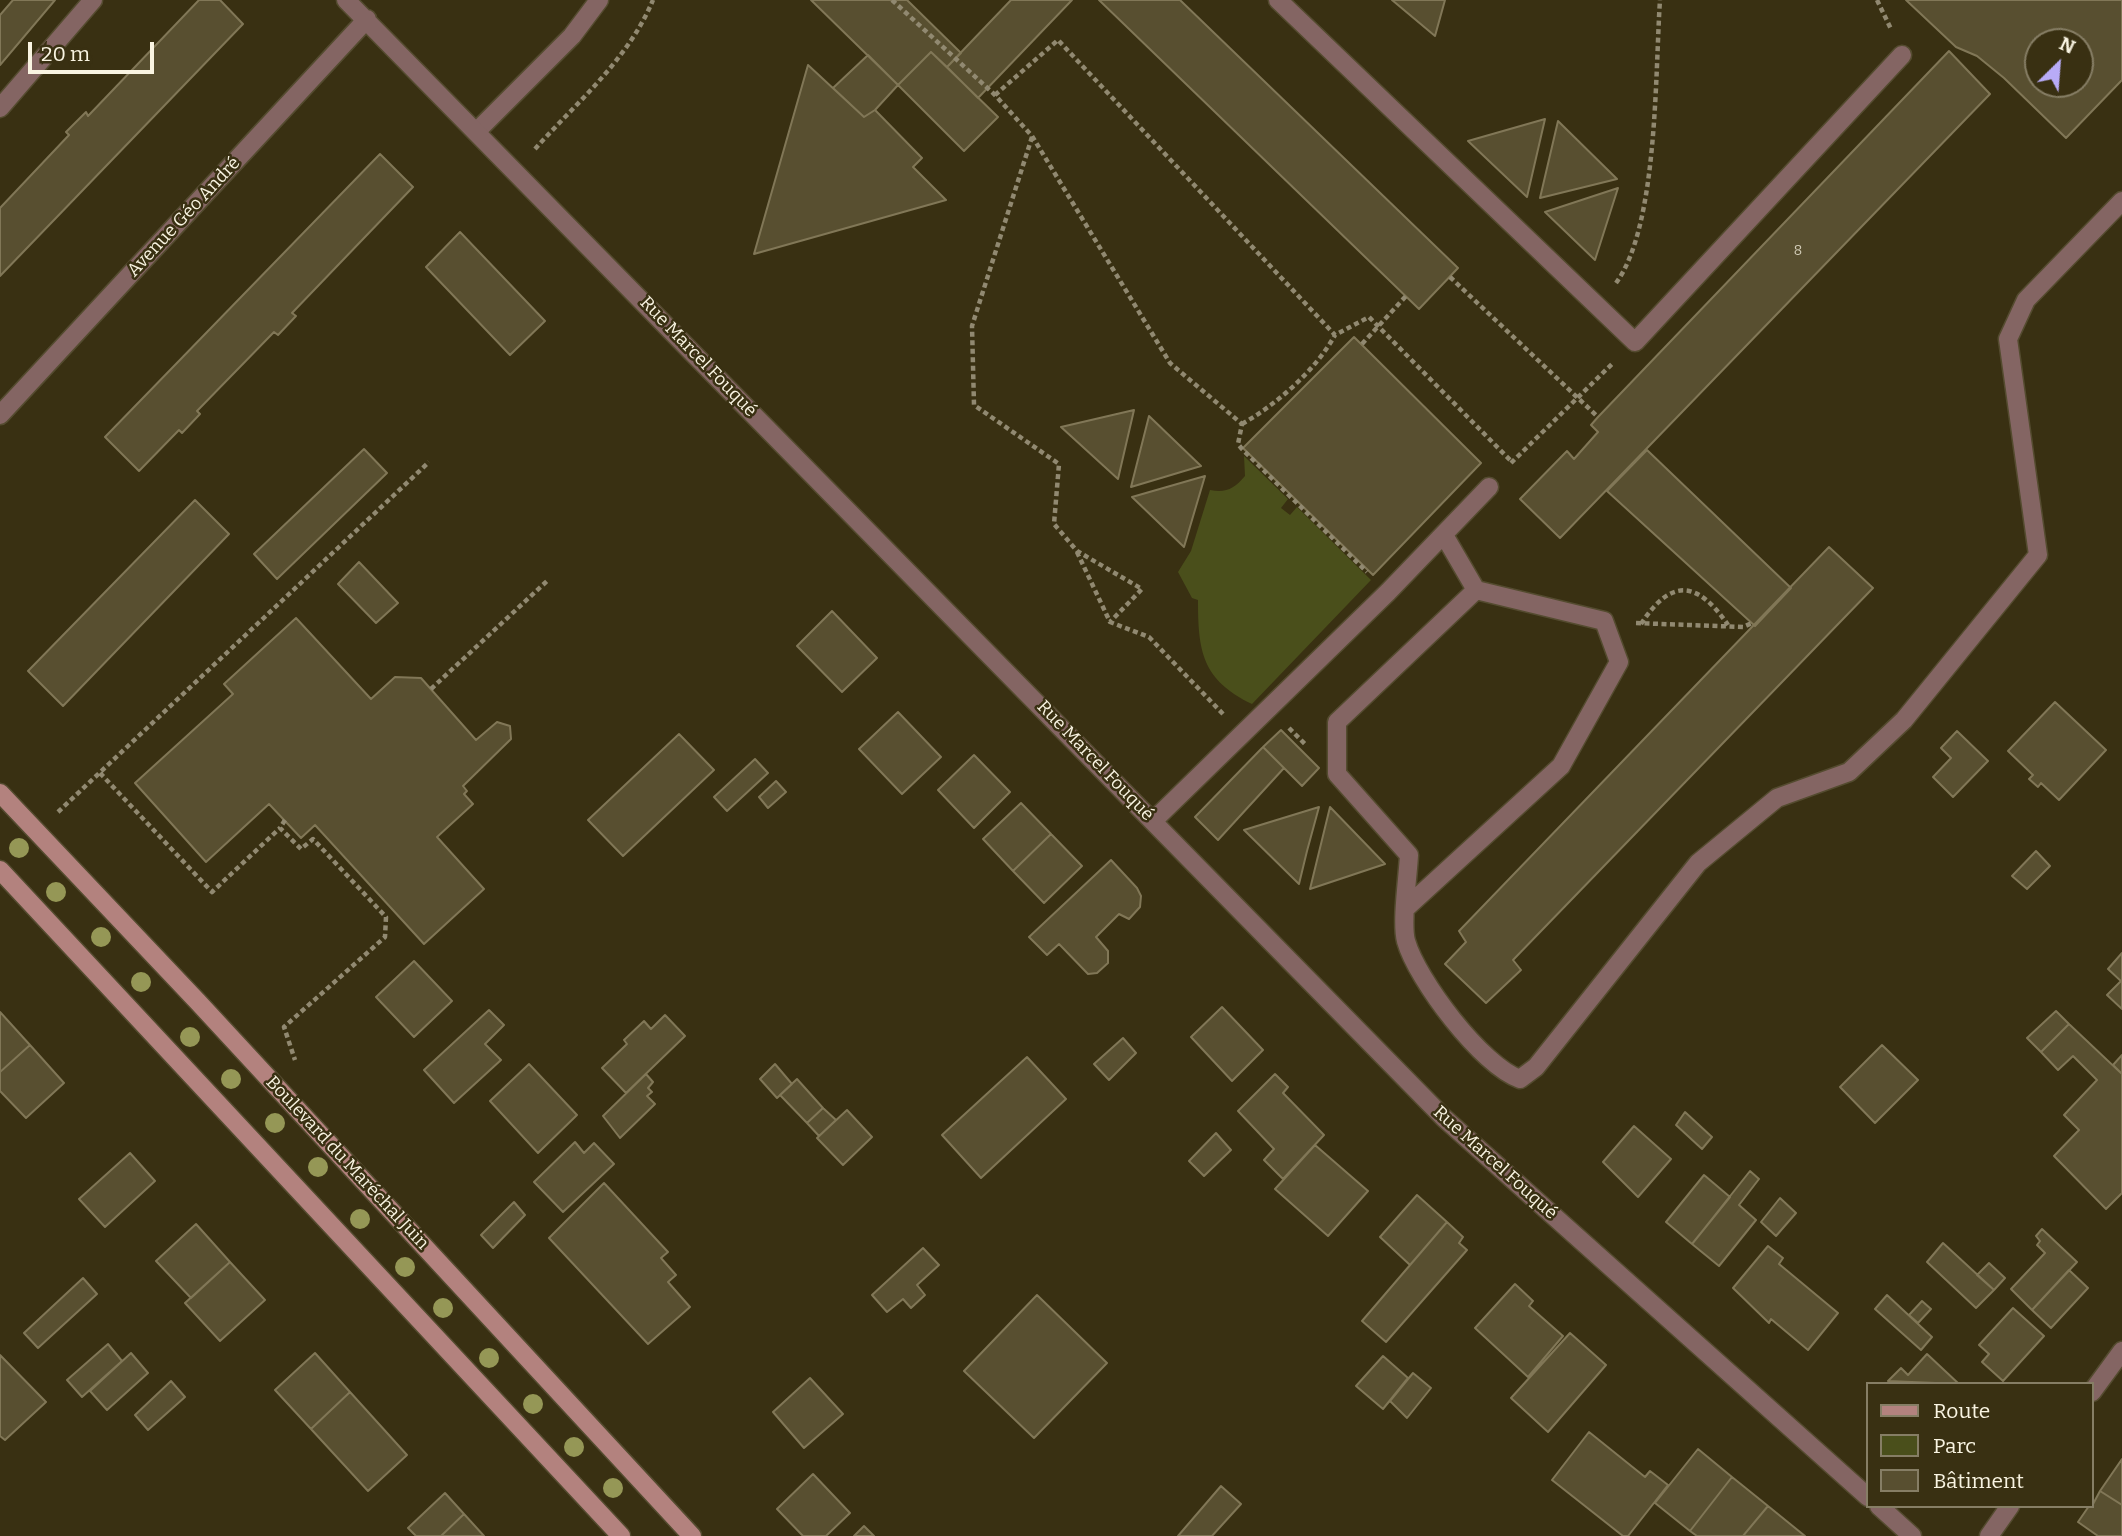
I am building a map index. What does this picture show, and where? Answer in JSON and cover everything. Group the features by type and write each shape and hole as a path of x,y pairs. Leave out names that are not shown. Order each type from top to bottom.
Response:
{"main road":[{"name":"Boulevard du Maréchal Juin","path":"0,793 198,1002 692,1536"},
{"path":"0,870 621,1536"}],"street":[{"path":"0,108 93,0"},
{"name":"Rue Marcel Fouqué","path":"346,0 1444,1118 1867,1496"},
{"path":"477,131 572,36 599,0"},
{"path":"1278,0 1634,342 1902,55"},
{"name":"Avenue Géo André","path":"0,415 367,19"},
{"path":"1476,590 1337,722 1337,774 1409,855 1405,939 1421,977 1460,1028 1509,1075 1520,1079 1536,1067 1698,863 1777,798 1849,772 1904,720 2038,555 2008,339 2026,300 2122,201"},
{"path":"1153,821 1388,592 1489,487"},
{"path":"1407,907 1561,766 1619,662 1604,621 1476,590 1444,535"},
{"path":"2094,1389 2122,1351"},
{"path":"1881,1508 1912,1536"},
{"path":"1989,1536 2009,1508"}],"path":[{"path":"521,179 535,149 607,72 643,23 653,0"},
{"path":"892,0 995,95 1032,136 1170,363 1242,424"},
{"path":"1598,307 1630,264 1646,202 1660,0"},
{"path":"995,95 1058,40 1335,335"},
{"path":"1032,136 972,326 974,405 1059,464 1054,524 1077,551 1110,622 1149,636 1242,734"},
{"path":"1450,277 1598,417"},
{"path":"1362,344 1406,296"},
{"path":"1388,592 1242,449 1238,444 1242,424 1270,408 1326,351 1335,335 1369,317 1512,462"},
{"path":"1525,449 1634,342"},
{"path":"36,831 429,462"},
{"path":"1077,551 1142,589 1110,622"},
{"path":"431,690 547,582"},
{"path":"1641,624 1655,602 1673,590 1691,591 1717,608 1728,625"},
{"path":"1604,621 1743,627 1752,623"},
{"path":"1268,708 1337,774"},
{"path":"100,773 212,892 285,820"},
{"path":"279,828 301,849 313,839 386,918 385,937 284,1027"}],"green space":[{"path":"1244,456 1288,499 1281,508 1290,515 1297,507 1371,580 1252,704 1222,685 1206,662 1199,634 1198,600 1192,598 1178,572 1191,551 1210,490 1221,491 1233,487 1245,476"}],"building":[{"path":"13,0 55,0 0,65 0,15"},
{"path":"199,0 220,0 243,24 0,276 0,208 69,135 66,132 86,112 88,116"},
{"path":"811,0 907,0 961,53 947,67 931,52 898,85"},
{"path":"1011,0 1072,0 978,98 947,67"},
{"path":"1099,0 1180,0 1458,268 1419,309"},
{"path":"1392,0 1445,0 1435,36"},
{"path":"1906,0 2122,0 2122,80 2066,138 2025,98 2094,98 2094,28 2024,28 2024,97 1977,56 1956,47"},
{"path":"1949,51 1990,94 1560,538 1520,499 1567,451 1574,459 1598,432 1591,425 1598,417"},
{"path":"931,52 998,117 964,151 898,85"},
{"path":"868,55 898,85 875,110 864,117 833,88"},
{"path":"808,65 864,117 875,110 922,158 913,167 946,200 754,254"},
{"path":"1545,119 1527,197 1468,141"},
{"path":"1558,121 1617,179 1540,198"},
{"path":"380,154 413,187 292,313 296,316 278,335 274,332 197,411 200,414 182,433 179,430 139,471 105,437"},
{"path":"1618,188 1595,260 1545,212"},
{"path":"460,232 545,321 510,355 426,267"},
{"path":"1354,337 1481,463 1373,575 1243,448"},
{"path":"1134,410 1118,479 1061,427"},
{"path":"1149,416 1201,466 1131,487"},
{"path":"364,449 387,473 277,579 254,554"},
{"path":"1647,450 1791,588 1755,626 1607,491"},
{"path":"1205,476 1184,547 1132,497"},
{"path":"195,500 229,534 63,706 28,671"},
{"path":"1829,547 1873,588 1513,960 1521,970 1486,1003 1445,964 1466,942 1459,931"},
{"path":"359,562 398,603 376,623 338,584"},
{"path":"832,611 877,658 842,692 797,646"},
{"path":"296,618 371,699 395,677 421,678 476,740 497,722 510,726 511,739 463,786 467,791 464,794 473,804 437,837 484,889 424,944 315,825 301,838 269,804 206,862 135,783 233,694 224,684"},
{"path":"2055,702 2106,750 2059,800 2041,783 2038,787 2029,779 2033,775 2008,751"},
{"path":"898,712 941,757 902,794 859,749"},
{"path":"1281,730 1319,768 1302,786 1263,747"},
{"path":"1957,731 1988,761 1953,797 1933,777 1951,758 1941,748"},
{"path":"679,734 714,770 623,856 588,820"},
{"path":"1263,747 1284,768 1218,840 1195,817"},
{"path":"974,755 1010,792 974,828 938,790"},
{"path":"755,759 768,773 727,811 714,797"},
{"path":"776,781 786,792 768,808 759,797"},
{"path":"1021,803 1051,834 1013,871 983,839"},
{"path":"1319,807 1307,851 1299,884 1244,830"},
{"path":"1330,807 1385,864 1310,889"},
{"path":"1051,834 1082,866 1044,903 1013,871"},
{"path":"2036,851 2050,866 2027,889 2012,876"},
{"path":"1111,860 1137,888 1141,896 1140,907 1129,919 1119,914 1096,937 1108,951 1108,963 1097,973 1088,974 1059,944 1047,955 1029,937"},
{"path":"2122,953 2122,982 2108,969"},
{"path":"414,961 452,1001 414,1037 376,997"},
{"path":"2122,982 2122,1009 2107,995"},
{"path":"1222,1007 1263,1050 1232,1081 1191,1037"},
{"path":"489,1010 504,1025 485,1044 501,1060 454,1103 424,1070"},
{"path":"2056,1011 2069,1024 2041,1052 2027,1038"},
{"path":"0,1012 30,1045 0,1072"},
{"path":"665,1015 685,1036 626,1093 602,1068 627,1044 624,1040 644,1021 651,1029"},
{"path":"2069,1024 2122,1074 2122,1193 2106,1209 2054,1156 2079,1130 2064,1115 2097,1080 2073,1056 2058,1070 2041,1052"},
{"path":"1123,1038 1136,1053 1109,1080 1094,1064"},
{"path":"30,1045 64,1083 26,1118 0,1091 0,1072"},
{"path":"1882,1045 1918,1080 1875,1123 1840,1087"},
{"path":"2122,1055 2122,1074 2113,1065"},
{"path":"1027,1057 1066,1099 981,1178 942,1135"},
{"path":"529,1064 577,1115 538,1153 490,1101"},
{"path":"775,1064 792,1084 777,1098 760,1079"},
{"path":"646,1074 653,1082 648,1088 652,1092 647,1096 655,1104 620,1138 603,1116"},
{"path":"1275,1074 1288,1087 1283,1093 1324,1135 1283,1179 1264,1160 1274,1149 1238,1111"},
{"path":"797,1079 823,1108 807,1123 780,1095"},
{"path":"823,1108 836,1120 819,1136 807,1123"},
{"path":"847,1110 872,1137 843,1165 817,1138"},
{"path":"1685,1112 1712,1137 1702,1149 1676,1125"},
{"path":"1634,1126 1671,1159 1638,1197 1603,1162"},
{"path":"1216,1133 1231,1150 1204,1176 1189,1161"},
{"path":"575,1142 584,1153 594,1143 614,1164 563,1212 534,1182"},
{"path":"1315,1145 1368,1191 1328,1236 1275,1189"},
{"path":"130,1153 155,1181 105,1227 79,1199"},
{"path":"1750,1171 1759,1179 1739,1205 1756,1220 1719,1266 1692,1244"},
{"path":"1704,1175 1730,1197 1692,1244 1666,1222"},
{"path":"604,1183 668,1252 661,1258 676,1275 668,1282 690,1307 648,1344 549,1238"},
{"path":"1417,1195 1447,1222 1410,1265 1380,1237"},
{"path":"1780,1198 1796,1213 1776,1236 1761,1222"},
{"path":"514,1202 525,1215 493,1248 481,1235"},
{"path":"1447,1222 1463,1237 1459,1243 1467,1250 1386,1342 1362,1321"},
{"path":"196,1224 230,1262 191,1298 156,1261"},
{"path":"2042,1229 2077,1262 2032,1310 2011,1289 2045,1253 2037,1245 2040,1241 2036,1236"},
{"path":"1943,1243 1994,1290 1976,1308 1927,1262"},
{"path":"1768,1246 1783,1258 1779,1264 1838,1313 1808,1350 1771,1319 1769,1323 1733,1288"},
{"path":"923,1248 939,1265 917,1285 925,1295 911,1308 903,1299 887,1312 872,1295"},
{"path":"230,1262 265,1300 220,1341 185,1303"},
{"path":"1989,1263 2005,1278 1994,1290 1977,1275"},
{"path":"2069,1270 2088,1288 2051,1328 2032,1310"},
{"path":"83,1278 97,1294 38,1348 24,1333"},
{"path":"1515,1284 1533,1301 1529,1306 1563,1336 1528,1377 1475,1328"},
{"path":"1037,1295 1107,1363 1034,1438 964,1371"},
{"path":"1887,1295 1932,1337 1921,1350 1875,1309"},
{"path":"1922,1301 1931,1309 1918,1323 1909,1315"},
{"path":"2013,1308 2044,1336 2003,1381 1982,1362 1989,1354 1979,1345"},
{"path":"1570,1333 1606,1365 1548,1432 1511,1398"},
{"path":"108,1344 122,1361 82,1397 67,1380"},
{"path":"131,1353 148,1373 107,1410 90,1391"},
{"path":"315,1353 350,1392 311,1429 275,1390"},
{"path":"1927,1354 1957,1382 1888,1381 1901,1368 1908,1375"},
{"path":"0,1355 46,1402 5,1440 0,1436"},
{"path":"1383,1356 1408,1378 1383,1409 1356,1386"},
{"path":"1413,1373 1431,1388 1407,1418 1390,1401"},
{"path":"810,1378 843,1414 804,1448 773,1412"},
{"path":"171,1381 185,1397 148,1430 135,1415"},
{"path":"350,1392 407,1455 368,1491 311,1429"},
{"path":"1589,1432 1645,1477 1650,1471 1668,1485 1628,1536 1623,1536 1552,1480"},
{"path":"1698,1449 1732,1477 1690,1531 1655,1503"},
{"path":"2122,1459 2122,1505 2100,1491"},
{"path":"813,1474 850,1513 826,1536 803,1536 777,1509"},
{"path":"1732,1477 1768,1506 1743,1536 1697,1536 1690,1531"},
{"path":"1221,1486 1241,1504 1212,1536 1178,1536"},
{"path":"2100,1491 2122,1505 2122,1536 2098,1536 2078,1522 2088,1508 2094,1508"},
{"path":"445,1493 464,1514 441,1536 416,1536 408,1528"},
{"path":"1768,1506 1805,1536 1743,1536"},
{"path":"464,1514 484,1536 441,1536"},
{"path":"864,1526 874,1536 854,1536"}]}
